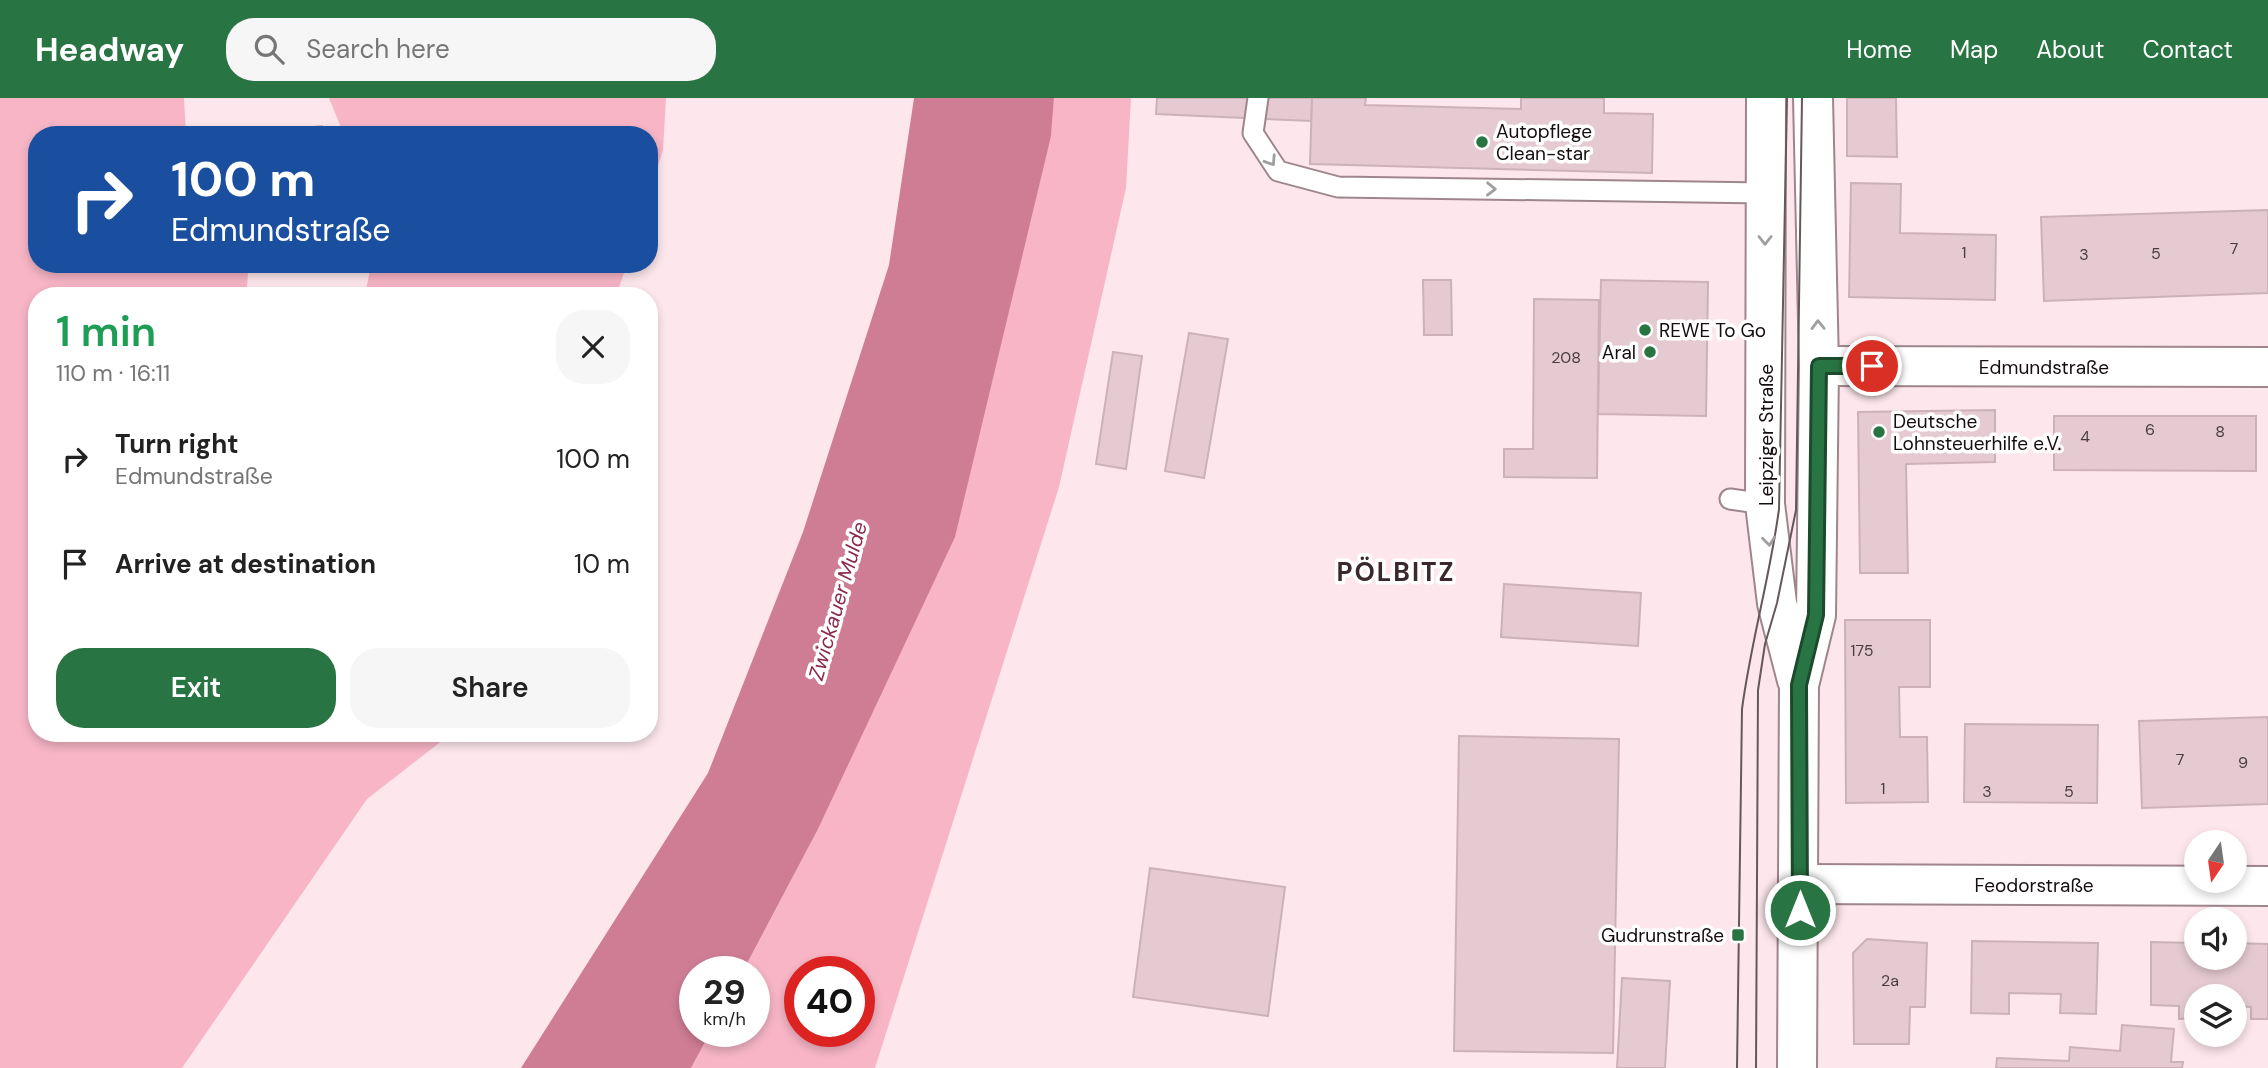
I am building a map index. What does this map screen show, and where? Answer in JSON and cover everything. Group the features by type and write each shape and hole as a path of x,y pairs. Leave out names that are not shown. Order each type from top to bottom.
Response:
{"street":[{"name":"Leipziger Straße","path":"1766,98 1765,192 1747,501 1799,685"},
{"name":"Leipziger Straße","path":"1797,1068 1799,685 1816,615 1819,366 1814,98"},
{"name":"Edmundstraße","path":"1819,366 2268,366"},
{"name":"Feodorstraße","path":"1800,884 2268,886"}],"lane":[{"path":"1258,98 1253,133 1278,171 1338,187 1765,192"}],"shaded area":[{"path":"0,98 184,98 186,126 28,126 28,273 248,274 247,287 28,287 28,742 440,742 367,799 182,1068 0,1068"},
{"path":"329,98 666,98 663,150 658,166 658,126 340,126"},
{"path":"1054,98 1131,98 1126,188 1059,487 875,1068 691,1068 702,1047 770,1047 770,956 751,956 817,831 1051,136"},
{"path":"369,273 624,273 619,287 367,287"}],"water":[{"name":"Zwickauer Mulde","path":"914,98 1054,98 1051,136 955,537 817,831 751,956 679,956 679,1047 702,1047 691,1068 521,1068 708,773 803,532 889,265"}],"building":[{"path":"1157,98 1312,98 1311,121 1156,114"},
{"name":"Autopflege Clean-star","path":"1312,98 1366,98 1365,105 1521,109 1521,98 1604,98 1604,113 1653,114 1652,173 1310,164"},
{"path":"1847,98 1896,98 1897,157 1847,156"},
{"path":"1851,183 1901,184 1900,233 1996,235 1995,300 1849,297"},
{"path":"2268,210 2268,293 2044,301 2041,217"},
{"path":"1423,280 1451,280 1452,335 1424,335"},
{"path":"1601,280 1708,282 1706,416 1598,414"},
{"path":"1534,299 1599,300 1597,478 1504,477 1504,449 1533,449"},
{"path":"1189,333 1228,339 1204,478 1165,471"},
{"path":"1113,352 1142,356 1126,469 1096,464"},
{"path":"1995,410 1995,462 1906,464 1908,573 1860,573 1858,412"},
{"path":"2054,416 2256,416 2256,471 2054,470"},
{"path":"1504,584 1641,593 1638,646 1501,637"},
{"path":"1845,620 1930,620 1930,687 1899,687 1900,737 1927,737 1928,802 1846,803"},
{"path":"2268,717 2268,804 2142,808 2139,721"},
{"path":"1965,724 2098,725 2097,803 1964,802"},
{"path":"1459,736 1619,739 1613,1053 1454,1051"},
{"path":"1150,868 1285,887 1268,1016 1133,997"},
{"path":"1867,939 1927,943 1925,1007 1910,1007 1909,1044 1854,1044 1853,953"},
{"path":"1972,941 2098,943 2096,1014 2060,1013 2061,994 2009,993 2009,1014 1971,1013"},
{"path":"2151,942 2184,943 2184,970 2247,970 2247,943 2268,944 2268,1019 2251,1019 2251,1007 2247,1007 2247,984 2184,984 2184,1019 2179,1019 2179,1006 2151,1005"},
{"path":"1622,978 1670,981 1665,1068 1617,1068"},
{"path":"2122,1025 2174,1029 2171,1062 2183,1062 2182,1068 1996,1068 1997,1058 2069,1061 2070,1047 2120,1051"}],"tram line":[{"path":"1737,1068 1742,709 1779,509 1787,98"},
{"path":"1756,1068 1758,690 1765,644 1777,603 1796,510 1802,98"}],"place":[{"name":"Autopflege Clean-star","path":"1482,142"},
{"name":"REWE To Go","path":"1645,330"},
{"name":"Aral","path":"1650,352"},
{"name":"Deutsche Lohnsteuerhilfe e.V.","path":"1879,432"},
{"name":"Gudrunstraße","path":"1738,935"}],"district":[{"name":"PÖLBITZ","path":"1396,572"}],"route":[{"path":"1800,910 1799,685 1816,615 1819,366 1872,366"}]}
